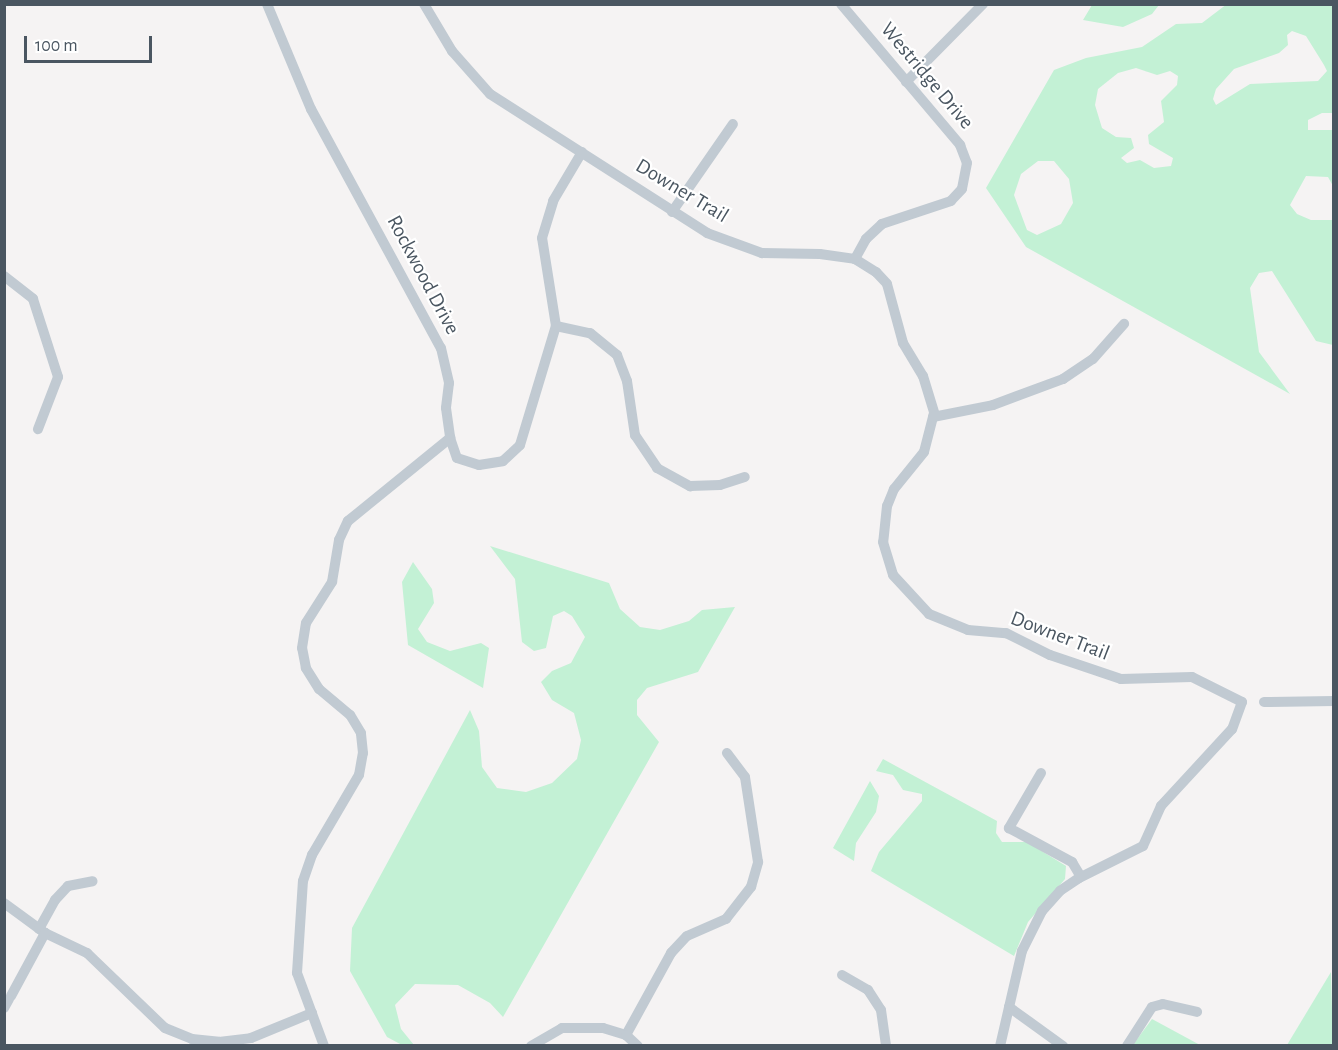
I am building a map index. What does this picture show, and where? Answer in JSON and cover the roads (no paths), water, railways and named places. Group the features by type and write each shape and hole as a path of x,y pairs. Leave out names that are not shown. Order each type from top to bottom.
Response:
{"street":[{"name":"Rockwood Drive","path":"267,4 311,109 441,348 449,383 446,408 450,438 457,458 479,465 503,461 520,445 556,326 542,238 553,201 582,152"},
{"name":"Downer Trail","path":"424,4 452,51 490,93 672,212 707,233 762,253 820,254 855,259 876,272 887,284 903,343 923,376 933,417 924,452 894,489 882,528 885,553 893,575 907,594 929,614 950,624 1006,633 1050,656 1103,674 1121,679 1191,678 1242,702 1232,729 1161,806 1143,846 1081,877"},
{"name":"Westridge Drive","path":"841,4 960,145 966,176 962,189 951,201 882,224 866,239 855,259"},
{"path":"906,82 983,4"},
{"path":"672,212 733,124"},
{"path":"4,276 33,299 58,377 38,429"},
{"path":"933,417 993,405 1063,379 1093,359 1124,324"},
{"path":"556,326 590,333 617,355 627,381 635,435 657,468 690,486 720,485 746,477"},
{"path":"324,1046 297,973 303,881 312,855 359,775 363,753 361,733 350,714 319,689 306,668 302,648 306,623 332,582 339,540 348,521 450,438"},
{"path":"1264,702 1334,701"},
{"path":"626,1035 671,953 687,936 726,919 752,887 758,862 745,777 727,753"},
{"path":"1000,1046 1022,951 1032,930 1060,891 1081,877 1072,862 1009,828 1041,773"},
{"path":"8,1001 55,900 69,886 93,881"},
{"path":"4,903 42,931 87,953 165,1028 192,1039 219,1042 251,1038 312,1012"},
{"path":"842,975 868,990 881,1010 886,1046"},
{"path":"1127,1046 1152,1007 1163,1004 1197,1012"},
{"path":"1009,1007 1063,1046"},
{"path":"531,1046 562,1028 603,1028 626,1035 638,1046"}]}
